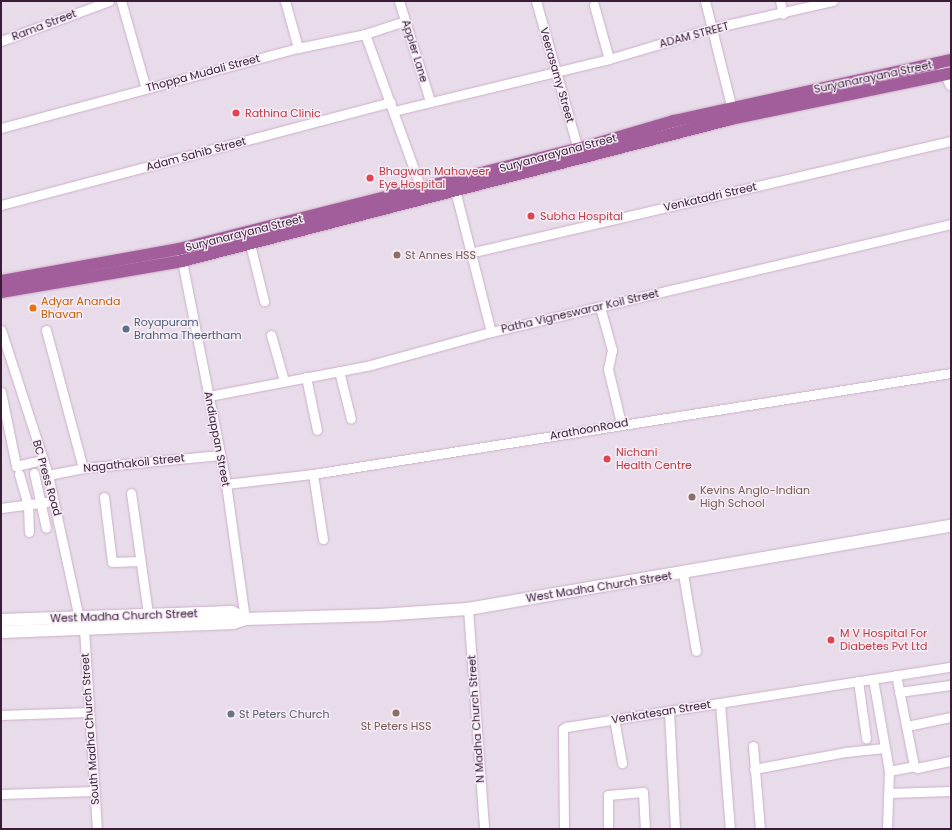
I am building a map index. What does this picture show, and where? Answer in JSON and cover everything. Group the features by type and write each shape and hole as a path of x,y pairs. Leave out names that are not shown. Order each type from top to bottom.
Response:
{"main road":[{"name":"Suryanarayana Street","path":"1,281 178,249 578,149 674,121 946,61"},
{"path":"946,61 950,77"},
{"name":"Suryanarayana Street","path":"1,292 182,261 731,120 950,77"},
{"name":"West Madha Church Street","path":"1,620 82,623 210,619 233,623 245,619 379,615 468,609 683,574 951,526"},
{"name":"West Madha Church Street","path":"1,632 82,623"}],"street":[{"name":"Rama Street","path":"1,41 108,1"},
{"path":"121,1 146,88"},
{"path":"285,1 298,48"},
{"name":"Appier Lane","path":"399,1 430,101"},
{"name":"Veerasamy Street","path":"536,1 578,149"},
{"path":"705,1 713,28 732,109"},
{"path":"780,1 783,14"},
{"name":"ADAM STREET","path":"430,101 609,59 713,28 783,14 820,3 833,1"},
{"path":"594,5 609,59"},
{"name":"Thoppa Mudali Street","path":"1,128 298,48 365,34 405,21"},
{"path":"365,34 393,106 421,189"},
{"name":"Adam Sahib Street","path":"1,205 393,106 430,101"},
{"name":"Venkatadri Street","path":"469,252 951,141"},
{"path":"455,190 469,252 491,332"},
{"name":"Patha Vigneswarar Koil Street","path":"209,396 371,365 491,332 951,224"},
{"path":"250,244 264,301"},
{"name":"Andiappan Street","path":"178,249 182,261 226,484 245,619"},
{"path":"600,307 612,350 608,369 621,423"},
{"name":"BC Press Road","path":"1,330 48,475 82,623"},
{"path":"46,330 83,468"},
{"path":"271,335 284,381"},
{"path":"339,371 351,419"},
{"name":"ArathoonRoad","path":"226,484 313,474 621,423 951,373"},
{"path":"306,377 317,430"},
{"path":"1,392 16,466 43,460"},
{"name":"Nagathakoil Street","path":"48,475 83,468 220,455"},
{"path":"34,473 46,528"},
{"path":"19,474 28,504 29,532"},
{"path":"313,474 323,539"},
{"path":"131,493 149,621"},
{"path":"104,497 112,562 140,561"},
{"path":"1,508 55,501"},
{"path":"683,574 696,651"},
{"name":"N Madha Church Street","path":"468,609 484,829"},
{"name":"South Madha Church Street","path":"82,623 97,829"},
{"name":"Venkatesan Street","path":"564,829 563,729 614,719 951,667"},
{"path":"896,675 914,766"},
{"path":"873,679 889,771 887,829"},
{"path":"858,681 866,738"},
{"path":"899,692 951,685"},
{"path":"720,703 730,829"},
{"path":"669,711 676,829"},
{"path":"1,715 89,712"},
{"path":"907,726 951,717"},
{"path":"614,719 622,763"},
{"path":"753,746 760,829"},
{"path":"754,769 846,752 884,748"},
{"path":"889,771 914,766 917,768 951,761"},
{"path":"1,794 94,791"},
{"path":"889,794 951,791"},
{"path":"608,829 608,795 643,792 645,829"}],"place":[{"name":"Rathina Clinic","path":"236,113"},
{"name":"Bhagwan Mahaveer Eye Hospital","path":"370,178"},
{"name":"Subha Hospital","path":"531,216"},
{"name":"St Annes HSS","path":"397,255"},
{"name":"Adyar Ananda Bhavan","path":"33,308"},
{"name":"Royapuram Brahma Theertham","path":"126,329"},
{"name":"Nichani Health Centre","path":"607,459"},
{"name":"Kevins Anglo-Indian High School","path":"692,497"},
{"name":"M V Hospital For Diabetes Pvt Ltd","path":"831,640"},
{"name":"St Peters HSS","path":"396,713"},
{"name":"St Peters Church","path":"231,714"}]}
